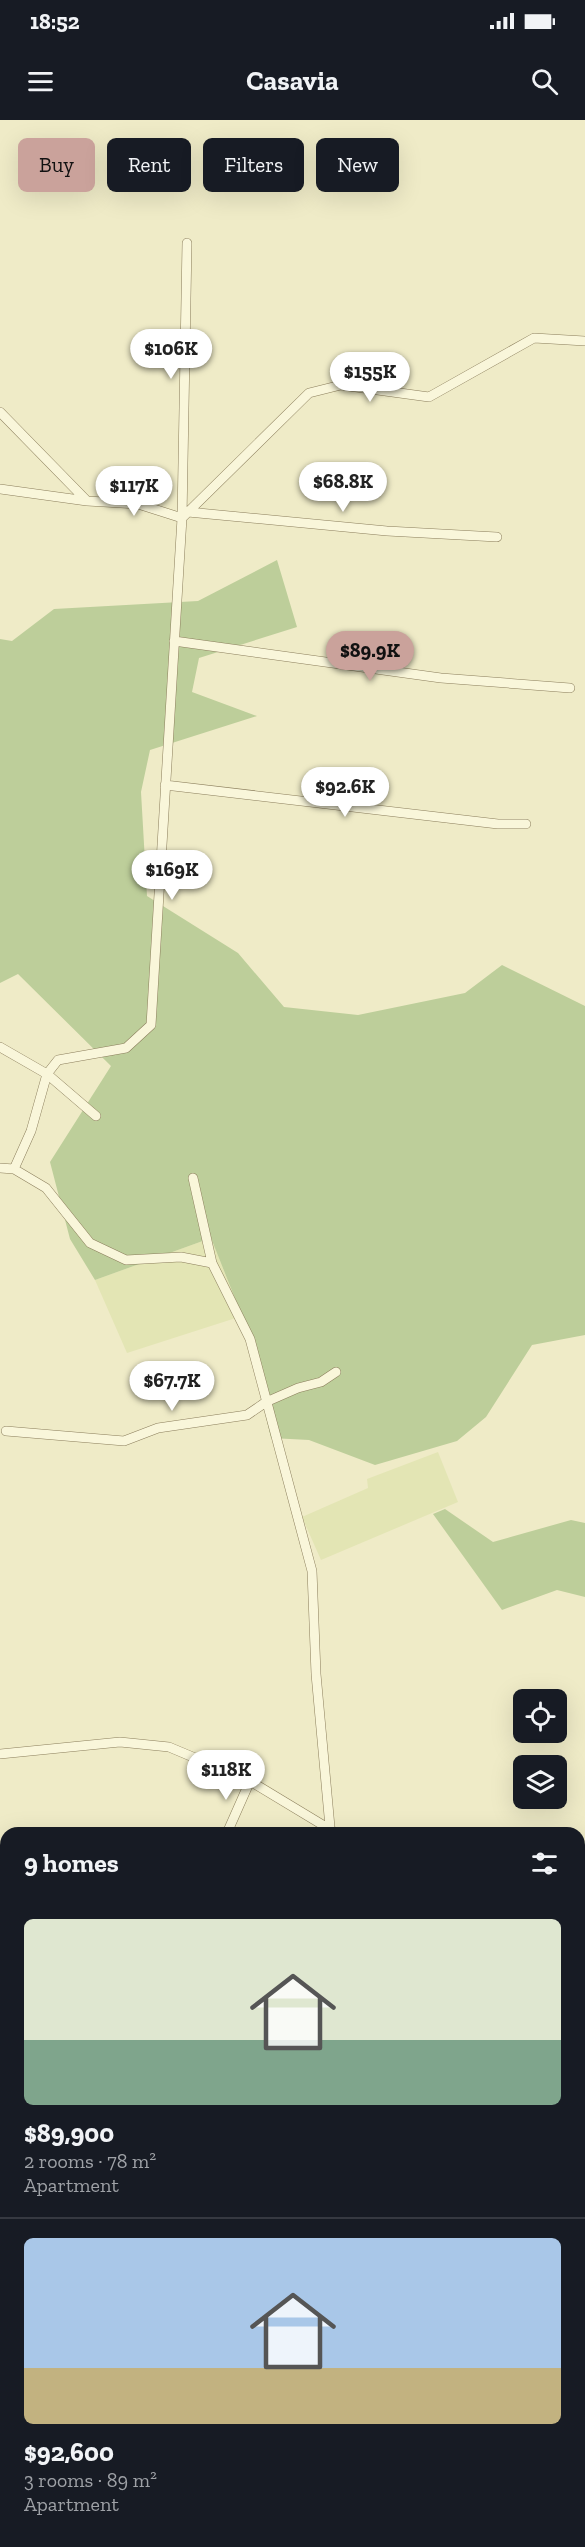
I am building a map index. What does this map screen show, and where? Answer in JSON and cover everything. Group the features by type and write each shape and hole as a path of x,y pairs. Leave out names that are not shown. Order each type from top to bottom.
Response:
{"street":[{"path":"14,1169 31,1131 47,1074 58,1060 126,1047 151,1025 174,641 185,515 187,243"},
{"path":"185,515 309,393 341,385 429,397 534,338 585,341"},
{"path":"0,412 87,501"},
{"path":"0,489 87,501 138,504 185,515 497,537"},
{"path":"174,641 441,678 570,688"},
{"path":"165,785 498,824 526,824"},
{"path":"0,1047 47,1074 96,1116"},
{"path":"0,1168 14,1169 46,1188 90,1243 126,1260 181,1257 212,1263"},
{"path":"193,1178 212,1263 250,1339 312,1571 316,1674 333,1827"},
{"path":"6,1431 124,1440 158,1428 247,1414 266,1402 298,1388 321,1382 336,1372"},
{"path":"0,1754 120,1742 169,1747 250,1781 328,1827"},
{"path":"230,1827 250,1781"}],"green space":[{"path":"277,560 297,627 199,658 192,692 257,716 150,750 141,792 147,896 238,953 284,1007 358,1015 465,993 502,965 585,1006 585,1335 532,1345 486,1417 457,1441 375,1465 309,1440 271,1438 242,1316 211,1238 95,1280 70,1239 50,1162 111,1066 18,974 0,983 0,639 12,641 54,609 198,601"},
{"path":"211,1238 242,1316 127,1353 95,1280"},
{"path":"438,1452 458,1502 321,1560 302,1517 368,1488 367,1479"},
{"path":"445,1509 493,1542 571,1520 585,1523 585,1597 557,1590 502,1610 433,1514"}]}
